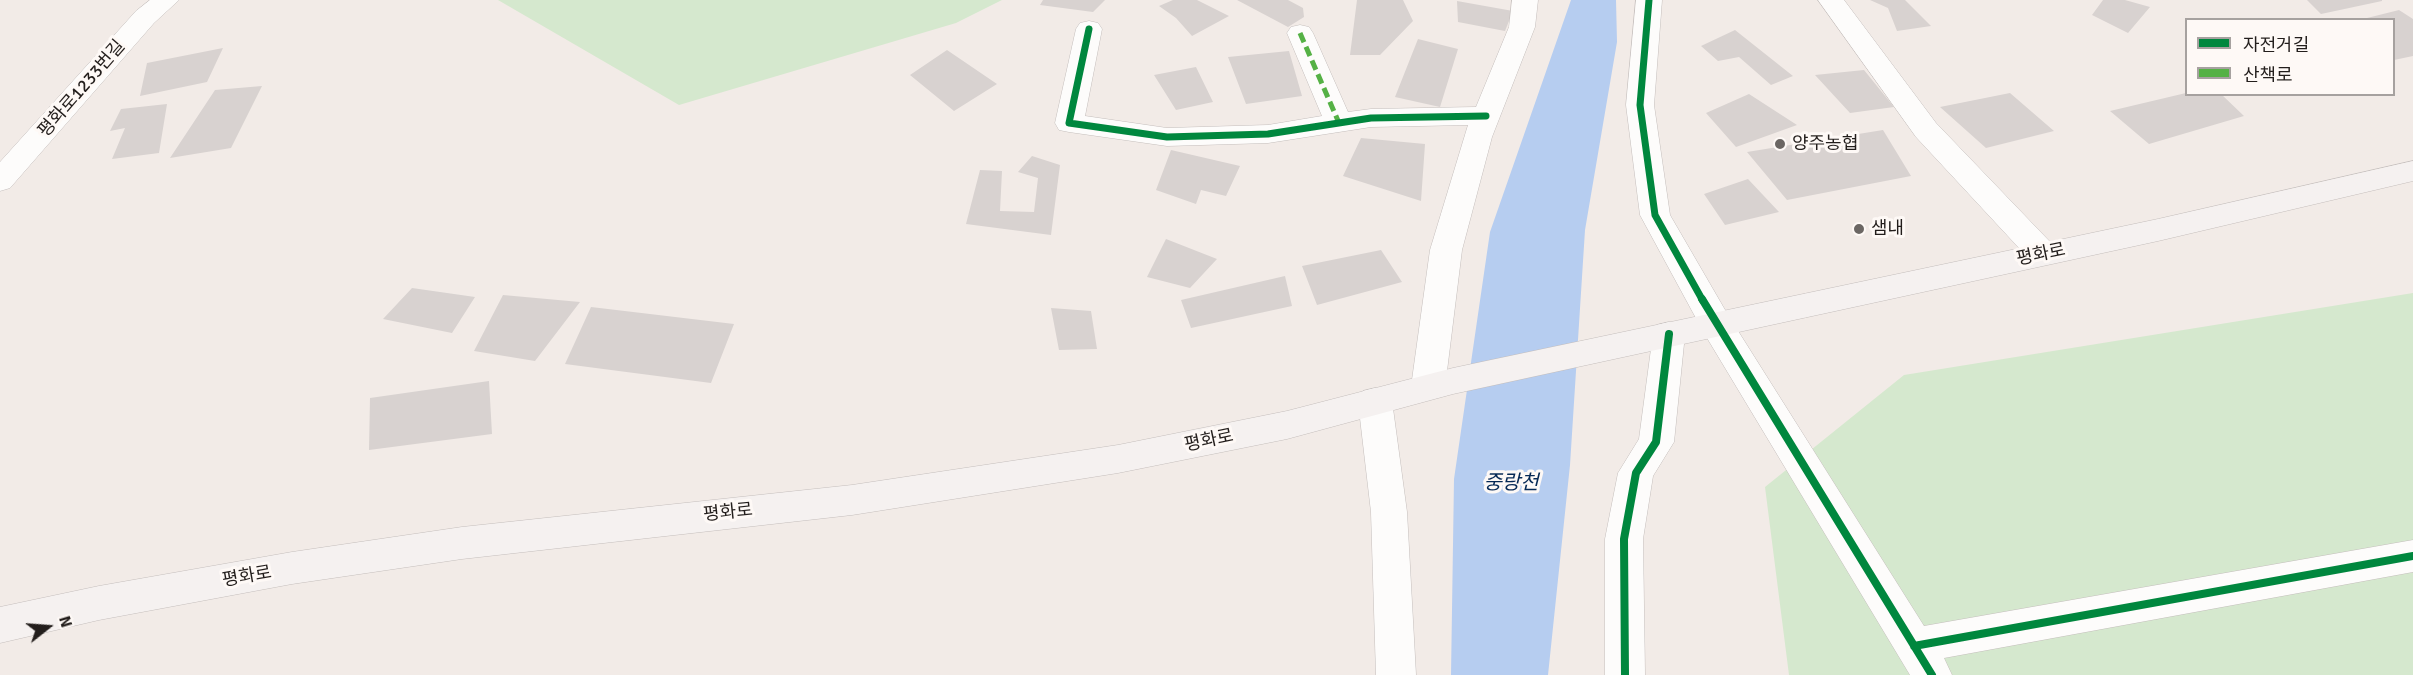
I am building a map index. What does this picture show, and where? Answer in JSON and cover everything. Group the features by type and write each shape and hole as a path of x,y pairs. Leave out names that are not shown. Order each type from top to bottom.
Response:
{"main road":[{"name":"평화로","path":"0,625 99,603 280,570 451,544 852,500 1084,465 1287,425 1440,384 2043,254 2413,171"}],"street":[{"name":"평화로1233번길","path":"0,181 145,17 166,0"},
{"path":"1440,384 1446,250 1486,116 1522,27 1525,0"},
{"path":"1649,0 1641,105 1654,215 1716,324 1923,660 2413,556"},
{"path":"1831,0 1926,130 2043,254"},
{"path":"1089,29 1069,123 1167,137 1268,134 1371,118 1486,116"},
{"path":"1300,33 1339,123"},
{"path":"1625,675 1624,539 1636,473 1656,442 1669,334"},
{"path":"1375,401 1389,512 1396,675"}],"green space":[{"path":"498,0 1002,0 956,23 679,105"},
{"path":"2413,293 2413,675 1789,675 1765,487 1904,375"}],"water":[{"name":"중랑천","path":"1571,0 1616,0 1617,42 1585,230 1570,465 1548,675 1451,675 1454,479 1490,232"}],"building":[{"path":"1043,0 1105,0 1093,12 1040,5"},
{"path":"1173,0 1197,0 1229,16 1192,36 1176,18 1159,6"},
{"path":"1237,0 1288,0 1303,8 1304,17 1288,27"},
{"path":"1357,0 1403,0 1413,21 1380,55 1350,55"},
{"path":"1870,0 1905,0 1931,26 1897,31 1888,8"},
{"path":"2103,0 2125,0 2150,7 2128,33 2092,15"},
{"path":"2307,0 2382,0 2382,1 2321,14"},
{"path":"1457,1 1513,11 1505,31 1458,22"},
{"path":"2399,10 2413,19 2413,56 2395,60 2395,18 2367,18"},
{"path":"1735,30 1793,76 1771,85 1739,57 1718,61 1701,46"},
{"path":"1418,39 1458,49 1440,107 1395,97"},
{"path":"223,48 207,82 140,96 147,63"},
{"path":"947,50 997,84 954,111 910,75"},
{"path":"1289,51 1302,96 1246,104 1228,57"},
{"path":"1196,67 1213,102 1176,110 1154,75"},
{"path":"1864,70 1894,107 1850,113 1815,75"},
{"path":"262,86 231,148 170,158 215,90"},
{"path":"2010,93 2054,131 1986,148 1940,107"},
{"path":"2185,93 2185,96 2223,96 2244,116 2149,144 2110,111"},
{"path":"1749,94 1797,125 1736,147 1706,113"},
{"path":"167,104 159,153 112,159 125,128 110,131 121,109"},
{"path":"1883,130 1911,176 1787,200 1747,152"},
{"path":"1361,138 1425,144 1421,201 1343,176"},
{"path":"1171,150 1240,166 1226,196 1201,190 1196,204 1156,190"},
{"path":"1032,156 1060,165 1051,235 966,224 980,170 1002,171 1000,211 1034,212 1038,178 1018,172"},
{"path":"1748,179 1779,212 1725,225 1704,194"},
{"path":"1166,239 1217,259 1190,288 1147,277"},
{"path":"1381,250 1402,282 1317,305 1302,266"},
{"path":"1285,276 1292,306 1191,328 1181,300"},
{"path":"412,288 475,297 452,333 383,319"},
{"path":"503,295 580,302 535,361 474,351"},
{"path":"591,307 734,324 711,383 565,364"},
{"path":"1051,308 1091,311 1097,349 1059,350"},
{"path":"489,381 492,434 369,450 370,398"}],"marked path":[{"path":"1300,33 1339,123"}],"cycle path":[{"path":"1649,0 1640,105 1655,215 1716,324 1932,675"},
{"path":"1089,29 1069,123 1167,137 1268,134 1371,118 1486,116"},
{"path":"1625,675 1624,539 1636,473 1656,442 1669,334"},
{"path":"1914,646 2413,556"}],"place":[{"name":"양주농협","path":"1780,144"},
{"name":"샘내","path":"1859,229"}]}
